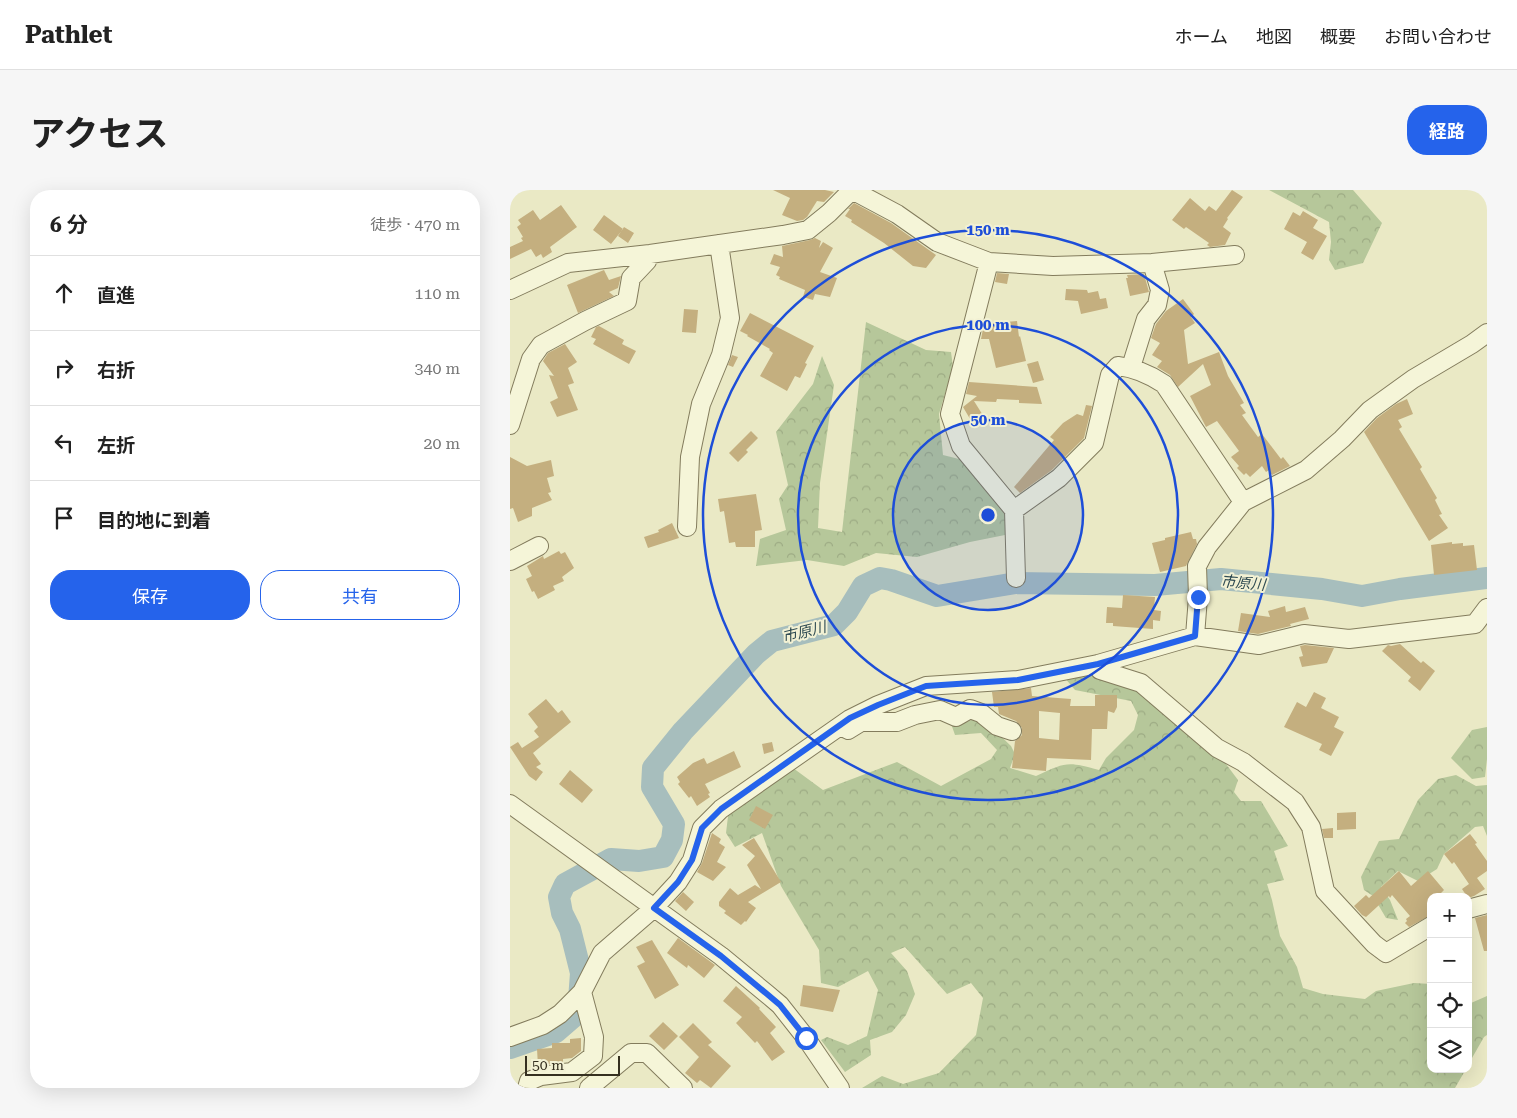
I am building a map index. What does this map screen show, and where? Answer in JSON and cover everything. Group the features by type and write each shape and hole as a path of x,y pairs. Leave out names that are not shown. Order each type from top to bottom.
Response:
{"street":[{"path":"510,290 568,263 650,254 808,230 829,213 852,190 897,214 937,242 989,262 1053,266 1235,256"},
{"path":"687,527 692,448 701,404 721,355 730,318 719,244"},
{"path":"510,425 531,359 541,345 627,301 631,278 650,254"},
{"path":"989,262 950,414 961,446 1014,510 1016,578"},
{"path":"1131,367 1146,319 1157,305 1160,290 1152,262"},
{"path":"1195,636 1198,566 1207,547 1243,502 1306,470 1342,439 1370,410 1413,379 1487,333"},
{"path":"1014,510 1059,478 1094,443 1110,376 1118,366 1131,367 1147,373 1164,384 1243,502"},
{"path":"510,561 539,546"},
{"path":"510,1037 543,1025 560,1014 582,992 602,953 654,908 678,882 692,860 702,828 721,809 850,718 878,705 926,686 1018,680 1098,664 1195,636 1259,645 1304,634 1349,639 1481,624 1487,608"},
{"path":"1098,664 1100,670 1141,682 1218,748 1242,762 1295,802 1311,827 1325,891 1374,944 1386,953 1427,928"},
{"path":"828,734 834,738 861,722 896,722 914,715 940,710 956,717 970,709 981,713 997,726 1012,731"},
{"path":"510,804 721,956 780,1005 806,1038 838,1087"},
{"path":"1472,908 1487,904"},
{"path":"527,1088 529,1081 541,1076 572,1072 592,1056 594,1037 582,992"},
{"path":"589,1088 631,1052 647,1053 683,1088"}],"green space":[{"path":"1269,190 1353,190 1382,223 1363,263 1335,270 1329,260 1331,242 1329,222"},
{"path":"866,322 926,350 951,352 953,367 939,414 943,455 967,461 1008,507 1010,534 970,542 917,557 876,553 844,566 807,560 756,566 760,539 786,530 779,499 788,485 776,432 813,384 822,356 834,385 820,483 818,528 842,532"},
{"path":"1107,672 1137,687 1217,752 1238,780 1234,792 1241,801 1261,801 1288,846 1274,851 1284,880 1267,884 1280,936 1297,967 1303,988 1323,994 1365,999 1376,991 1414,983 1427,984 1427,1073 1464,1073 1455,1088 862,1088 882,1076 903,1084 939,1073 976,1035 983,998 971,983 947,994 905,947 891,953 907,971 915,994 906,1015 892,1032 870,1040 871,1055 845,1072 821,1040 827,1037 848,1045 867,1036 878,990 868,971 838,987 821,983 819,950 781,886 762,833 735,847 726,833 729,808 793,768 823,790 897,762 941,786 991,759 997,750 981,733 955,735 949,718 967,722 980,716 1011,746 1015,754 1010,768 1036,776 1067,764 1099,770 1106,758 1134,730 1138,715 1131,701 1075,690 1064,677"},
{"path":"1487,727 1485,777 1472,779 1451,758 1472,730"},
{"path":"1456,775 1476,786 1487,785 1487,836 1483,826 1475,827 1444,854 1437,869 1418,881 1398,871 1381,887 1390,900 1398,920 1386,918 1373,896 1364,890 1361,877 1379,841 1399,839 1418,800 1438,779"},
{"path":"1487,996 1487,1035 1472,1058 1472,1028 1472,1003"}],"building":[{"path":"773,190 825,190 834,192 824,202 817,201 807,217 797,221 782,215 790,198"},
{"path":"1232,190 1243,197 1227,218 1223,227 1231,233 1225,245 1210,247 1207,245 1209,243 1172,220 1190,198 1205,211 1209,206 1216,211"},
{"path":"854,203 891,223 936,255 926,268 913,266 845,216 850,209 848,209"},
{"path":"561,205 577,227 550,247 552,252 543,258 541,254 536,257 531,249 510,259 510,247 523,241 521,238 523,237 517,227 521,224 518,220 533,210 540,220"},
{"path":"1303,211 1318,220 1313,228 1327,236 1313,260 1301,253 1307,242 1284,229 1293,212 1300,216"},
{"path":"604,215 623,229 611,244 593,230"},
{"path":"624,227 634,233 628,243 618,236"},
{"path":"815,238 821,241 819,248 823,242 833,248 820,272 837,278 830,297 815,294 813,300 803,297 805,290 779,279 780,277 776,275 780,267 770,264 774,254 783,257 782,246"},
{"path":"604,270 609,280 621,276 618,288 609,292 614,296 578,313 567,285"},
{"path":"997,273 1009,274 1007,284 995,282"},
{"path":"1144,274 1149,292 1130,296 1127,275"},
{"path":"1066,289 1087,290 1088,293 1098,291 1100,299 1106,298 1108,308 1081,314 1078,301 1065,300"},
{"path":"1183,299 1194,314 1191,317 1195,323 1184,330 1188,364 1219,352 1228,376 1244,403 1240,405 1246,413 1242,415 1258,437 1262,434 1281,459 1283,457 1290,466 1272,475 1269,470 1266,472 1262,466 1250,477 1246,473 1244,475 1237,468 1239,466 1231,457 1239,451 1217,421 1206,427 1190,396 1211,385 1203,364 1178,387 1170,375 1157,367 1162,361 1152,355 1160,343 1151,338 1156,324 1166,311"},
{"path":"684,309 698,310 696,333 682,332"},
{"path":"750,313 814,346 800,378 795,376 787,391 760,376 773,353 770,349 740,331"},
{"path":"1017,321 1019,337 1026,361 996,368 989,339 981,339 984,324"},
{"path":"599,326 624,340 622,344 636,351 629,364 593,344 596,339 591,337 596,327"},
{"path":"565,344 577,362 568,368 574,383 568,385 578,410 557,417 550,402 558,398 549,375 554,376 543,361 548,353"},
{"path":"732,355 738,357 733,367 728,365"},
{"path":"1038,361 1044,380 1033,383 1027,364"},
{"path":"969,382 1037,387 1042,404 1019,403 1019,400 997,399 996,402 974,401 984,417 973,424 963,407 977,396 966,394"},
{"path":"1407,399 1413,414 1398,420 1402,427 1399,429 1422,467 1420,469 1437,498 1435,500 1442,514 1439,515 1448,528 1429,541 1364,432 1377,418 1396,404"},
{"path":"1086,405 1092,406 1084,438 1052,470 1020,493 1014,487 1054,440 1050,437 1063,423 1077,414 1083,416"},
{"path":"751,431 758,438 746,450 748,452 738,462 729,453"},
{"path":"510,457 527,466 551,460 554,476 547,478 551,492 548,493 552,500 532,508 532,516 518,522 513,508 510,509"},
{"path":"756,494 762,530 755,531 755,547 736,547 735,542 729,543 724,511 720,512 718,499"},
{"path":"672,523 679,538 648,548 644,537 659,532 658,530"},
{"path":"1191,532 1197,544 1186,566 1160,572 1152,543"},
{"path":"1452,542 1452,544 1463,543 1463,546 1474,545 1477,570 1434,575 1431,545"},
{"path":"559,551 561,554 565,552 574,568 562,577 564,581 553,586 555,590 538,599 534,591 532,592 526,579 532,576 527,566 543,556 544,559"},
{"path":"1123,595 1155,597 1154,610 1161,611 1160,621 1153,620 1153,629 1113,626 1113,623 1106,623 1107,607 1122,608"},
{"path":"1285,606 1286,612 1305,607 1309,619 1290,624 1291,626 1258,634 1238,631 1241,613 1270,617 1268,611"},
{"path":"1400,644 1421,663 1423,661 1435,671 1420,691 1408,681 1411,677 1382,651 1388,645"},
{"path":"1300,646 1334,648 1327,663 1302,667 1299,657 1303,656"},
{"path":"1031,688 1032,696 1071,699 1070,706 1095,706 1095,695 1117,695 1117,707 1114,713 1108,711 1107,729 1092,729 1091,760 1047,758 1046,771 1012,768 1015,741 1022,735 1022,728 1016,721 999,714 998,707 994,707 992,692","holes":["1039,711 1060,713 1059,740 1039,738"]},
{"path":"1314,692 1326,698 1321,708 1339,717 1334,727 1344,732 1331,756 1319,750 1322,744 1284,727 1297,702 1306,707"},
{"path":"546,699 558,713 562,710 571,722 533,753 541,764 536,767 543,772 536,781 529,776 510,747 518,742 522,748 539,737 534,731 538,727 528,714"},
{"path":"772,742 774,751 764,754 762,744"},
{"path":"734,751 741,767 705,784 710,797 697,806 691,796 689,798 678,784 680,782 677,777 693,763 704,758 707,764"},
{"path":"570,770 593,790 582,803 559,784"},
{"path":"756,806 773,815 765,829 749,820"},
{"path":"1356,812 1356,829 1337,830 1337,813"},
{"path":"1333,828 1333,838 1324,838 1322,829"},
{"path":"712,833 721,839 719,843 725,847 717,862 726,867 713,881 697,872"},
{"path":"1470,834 1487,861 1487,871 1477,878 1485,889 1472,897 1472,893 1465,893 1462,889 1469,884 1454,862 1452,864 1444,854"},
{"path":"754,838 781,882 748,902 756,908 746,922 741,925 724,913 726,911 719,906 719,902 730,888 738,895 755,885 761,889 747,865 755,856 742,845"},
{"path":"1399,871 1411,886 1428,871 1444,890 1441,893 1427,893 1427,917 1409,927 1405,923 1406,919 1410,916 1392,895 1366,917 1362,915 1354,906 1366,895 1369,898"},
{"path":"683,892 694,902 686,911 675,901"},
{"path":"1487,915 1487,951 1484,951 1475,918"},
{"path":"678,938 715,965 704,978 688,965 687,968 667,953"},
{"path":"652,940 679,985 655,999 637,966 645,962 636,947"},
{"path":"803,985 840,990 833,1012 800,1006"},
{"path":"736,986 760,1008 776,1027 770,1033 785,1052 772,1061 757,1041 755,1043 736,1023 742,1017 723,1001"},
{"path":"663,1022 678,1036 664,1050 649,1036"},
{"path":"693,1023 712,1042 708,1045 731,1066 711,1088 700,1080 697,1083 685,1073 699,1057 679,1037"},
{"path":"581,1038 581,1051 572,1058 563,1059 563,1062 538,1066 537,1049 552,1048 552,1043 570,1043 570,1039"}],"waterway":[{"name":"市原川","path":"510,1048 556,1032 578,1013 581,973 570,929 562,913 559,897 565,884 611,859 639,861 663,857 672,840 674,824 652,787 653,768 683,731 756,654 772,641 834,625 847,612 863,586 880,578 937,596 1016,583 1155,585 1221,579 1322,589 1362,596 1400,589 1487,578"}],"route":[{"path":"806,1038 780,1005 721,956 654,908 678,882 692,860 702,828 721,809 850,718 926,686 1018,680 1098,664 1195,636 1198,597"}]}
